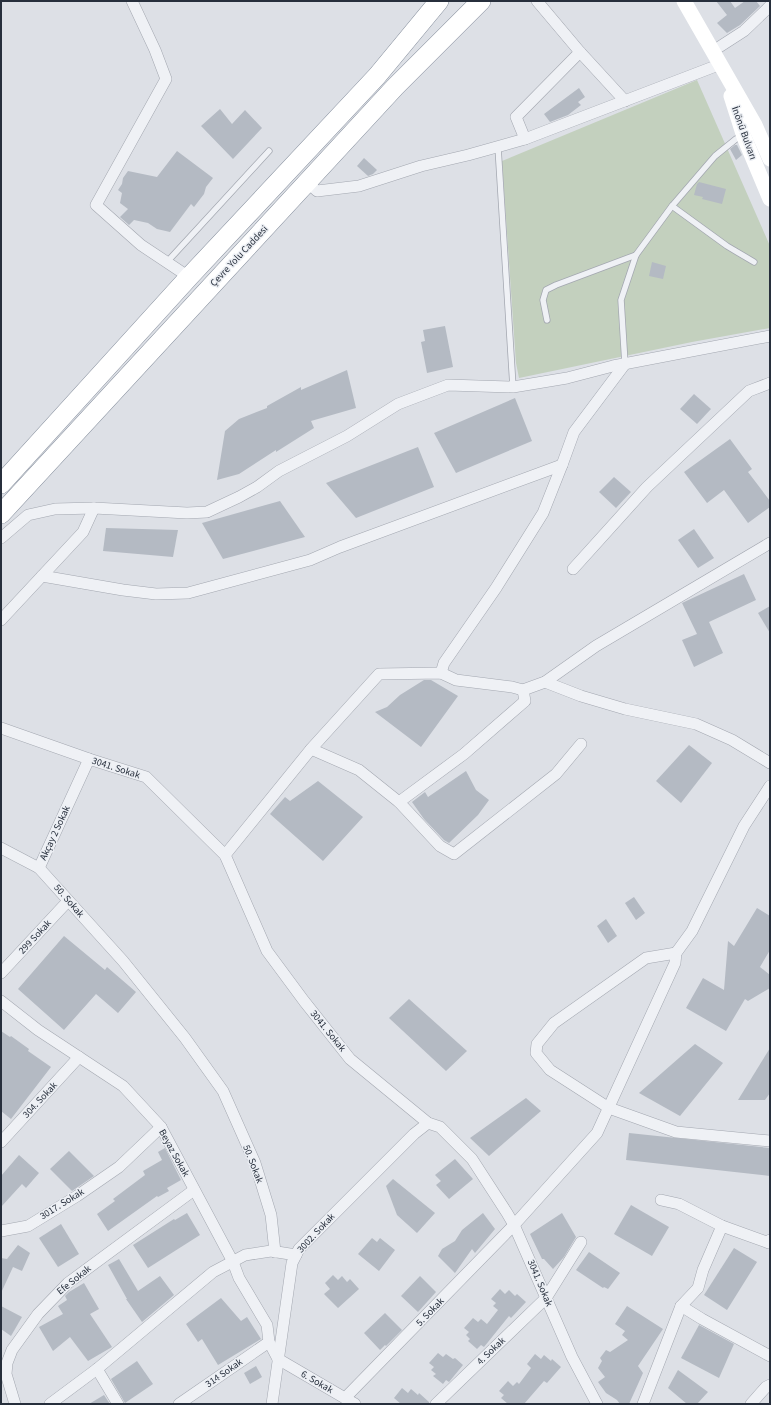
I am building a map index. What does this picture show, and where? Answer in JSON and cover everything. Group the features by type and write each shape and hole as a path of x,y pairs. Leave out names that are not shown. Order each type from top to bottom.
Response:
{"highway":[{"path":"1,484 189,277 377,76 439,1"},
{"name":"Çevre Yolu Caddesi","path":"1,514 395,87 481,1"}],"main road":[{"name":"İnönü Bulvarı","path":"684,1 754,125 770,159"},
{"name":"İnönü Bulvarı","path":"721,65 744,137 770,199"}],"street":[{"path":"132,1 155,50 166,78 96,205 140,245 189,277"},
{"path":"537,1 580,52 625,101"},
{"path":"713,51 744,31 770,6"},
{"path":"525,138 516,117 580,52"},
{"path":"307,182 317,191 359,186 421,166 525,138 721,65"},
{"path":"1,538 28,516 55,509 94,508 187,513 207,512 239,498 280,471 347,436 398,404 448,385 513,387 566,378 625,364 770,336"},
{"path":"441,673 444,663 496,588 543,513 574,432 625,364"},
{"path":"573,569 647,487 749,391 770,383"},
{"path":"42,576 156,594 188,592 310,560 340,547 562,465"},
{"path":"1,620 83,532 94,508"},
{"path":"226,855 311,749 379,674 441,673 456,680 512,687 523,690 545,682 596,646 770,544"},
{"path":"545,682 581,696 625,709 696,724 732,740 770,763"},
{"path":"399,802 464,754 524,701 523,690"},
{"name":"3041. Sokak","path":"1,728 146,777 226,855 267,951 304,1002 350,1059 428,1123 440,1127 472,1159 514,1225 572,1357 597,1404"},
{"path":"311,749 359,770 399,802 440,846 454,854 556,774 581,744"},
{"name":"Akçay 2 Sokak","path":"1,848 39,868 89,759"},
{"path":"770,786 744,826 692,930 676,953 646,958 554,1024 537,1044 536,1053 550,1070 609,1108 676,1132 770,1141"},
{"name":"50. Sokak","path":"39,868 122,962 185,1038 223,1091 255,1163 271,1215 275,1252"},
{"name":"299 Sokak","path":"1,973 68,900"},
{"name":"5. Sokak","path":"350,1401 514,1225 597,1133 676,963 676,953"},
{"name":"Beyaz Sokak","path":"1,1001 38,1030 123,1086 161,1127 233,1262 239,1278 267,1325 269,1342 278,1359"},
{"name":"304. Sokak","path":"1,1142 80,1057"},
{"name":"3002. Sokak","path":"272,1404 292,1263 299,1249 414,1134 428,1123"},
{"name":"3017. Sokak","path":"1,1231 28,1226 77,1196 119,1167 161,1127"},
{"name":"Efe Sokak","path":"15,1404 6,1374 7,1363 12,1350 38,1314 68,1283 194,1190"},
{"path":"661,1200 679,1204 722,1226 769,1243 770,1240"},
{"path":"643,1404 681,1306 698,1288 703,1270 722,1226"},
{"name":"4. Sokak","path":"436,1404 546,1298 581,1242"},
{"path":"50,1404 97,1369 213,1272 245,1255 275,1252 296,1255"},
{"path":"681,1306 770,1356"},
{"name":"314 Sokak","path":"178,1404 269,1342"},
{"name":"6. Sokak","path":"278,1359 350,1401"},
{"path":"97,1369 118,1404"},
{"path":"751,1404 766,1387 770,1385"}],"lane":[{"path":"625,364 621,300 636,255 672,206 715,156 736,139 744,137"},
{"path":"498,146 513,387"},
{"path":"167,262 269,151"},
{"path":"672,206 727,246 754,262"},
{"path":"547,320 543,300 546,290 636,255"}],"green space":[{"path":"697,80 770,246 770,328 692,342 519,378 516,363 502,161"}],"building":[{"path":"716,1 730,1 735,8 745,1 756,1 760,6 740,25 727,33 717,23 727,15"},
{"path":"579,88 585,97 578,102 581,105 568,115 550,122 544,114"},
{"path":"220,109 232,124 245,110 262,128 233,159 201,126"},
{"path":"737,145 742,155 736,160 730,149"},
{"path":"177,151 213,178 206,187 204,194 194,207 191,204 170,232 157,229 148,223 134,220 129,225 120,217 128,209 120,203 122,193 118,190 122,184 123,178 128,171 157,177"},
{"path":"364,158 377,170 368,176 357,166"},
{"path":"699,182 726,189 722,204 702,199 703,197 694,195"},
{"path":"652,262 666,266 663,279 649,276"},
{"path":"445,326 453,367 427,373 421,342 425,341 423,330"},
{"path":"347,370 356,408 311,421 314,428 276,452 276,450 239,474 217,480 225,431 239,419 267,408 267,406 301,387 301,390"},
{"path":"694,394 711,409 697,424 680,409"},
{"path":"515,398 532,441 456,473 434,433"},
{"path":"730,439 752,469 748,472 770,501 770,507 748,523 724,490 707,503 684,472"},
{"path":"418,447 434,487 356,518 326,483"},
{"path":"614,477 631,492 616,508 599,492"},
{"path":"280,501 305,537 223,559 202,523"},
{"path":"106,528 178,530 173,557 103,551"},
{"path":"694,529 714,558 698,568 678,540"},
{"path":"744,574 756,600 709,622 723,653 694,667 682,640 697,634 682,603"},
{"path":"770,606 770,633 758,613"},
{"path":"424,680 431,680 458,696 421,747 375,712 387,707 400,695"},
{"path":"689,745 712,763 681,803 656,781"},
{"path":"466,771 476,790 489,800 478,815 449,843 444,840 424,819 412,802 425,792 428,797"},
{"path":"318,781 363,817 323,861 270,814 285,797 290,801"},
{"path":"634,897 645,913 636,920 625,903"},
{"path":"757,908 770,916 770,950 760,967 770,975 770,988 748,1001 745,999 726,1031 686,1008 703,978 724,990 728,941 734,946"},
{"path":"606,919 617,936 608,943 597,926"},
{"path":"64,936 105,970 107,967 136,992 118,1013 96,994 64,1030 18,989"},
{"path":"409,999 467,1051 446,1071 389,1018"},
{"path":"1,1031 10,1037 11,1036 29,1049 28,1051 51,1067 11,1119 1,1111"},
{"path":"695,1044 723,1063 680,1116 639,1093"},
{"path":"770,1048 770,1093 765,1100 738,1100"},
{"path":"526,1098 541,1111 489,1156 470,1138"},
{"path":"629,1133 770,1148 770,1176 626,1160"},
{"path":"165,1148 181,1180 167,1188 169,1191 158,1197 157,1196 108,1231 97,1214 115,1201 113,1199 145,1175 143,1171 162,1160 158,1152"},
{"path":"69,1151 94,1176 72,1191 50,1169"},
{"path":"19,1155 39,1173 26,1188 22,1184 1,1207 1,1176"},
{"path":"455,1159 473,1179 449,1199 436,1185 441,1181 435,1175"},
{"path":"393,1179 435,1213 417,1233 397,1215 386,1186"},
{"path":"631,1205 669,1227 652,1256 614,1234"},
{"path":"187,1213 200,1235 148,1268 133,1245 174,1219 175,1220"},
{"path":"483,1213 495,1229 475,1253 472,1249 455,1273 438,1256 442,1249 455,1241 462,1230"},
{"path":"562,1213 576,1237 564,1257 553,1269 544,1259 542,1259 530,1234"},
{"path":"61,1224 79,1254 58,1267 39,1238"},
{"path":"372,1238 377,1242 380,1238 395,1250 379,1271 358,1254"},
{"path":"18,1245 30,1253 22,1271 13,1267 1,1293 1,1258 7,1259"},
{"path":"734,1248 757,1262 727,1310 704,1295"},
{"path":"589,1252 620,1273 608,1289 603,1288 576,1270"},
{"path":"119,1259 138,1291 160,1276 174,1295 142,1322 126,1299 108,1265"},
{"path":"333,1275 338,1280 342,1276 347,1282 350,1279 359,1289 338,1308 324,1294 330,1289 325,1283"},
{"path":"420,1276 436,1292 418,1312 401,1296"},
{"path":"84,1283 99,1309 90,1314 112,1347 88,1361 70,1337 53,1351 39,1327 63,1314 58,1306 67,1300 65,1296 69,1292"},
{"path":"500,1289 505,1294 509,1290 515,1296 517,1294 526,1302 511,1318 509,1316 484,1347 481,1345 477,1349 468,1341 470,1339 466,1335 469,1332 464,1328 473,1318 478,1322 481,1319 487,1324 498,1310 493,1306 496,1303 491,1299"},
{"path":"221,1298 241,1321 247,1317 261,1339 218,1365 202,1339 198,1342 186,1324"},
{"path":"1,1306 22,1317 11,1336 1,1329"},
{"path":"627,1306 663,1329 638,1366 643,1373 629,1404 620,1404 617,1400 606,1393 598,1382 605,1377 598,1368 602,1361 600,1358 606,1350 610,1352 628,1340 622,1335 625,1331 615,1324"},
{"path":"385,1313 402,1330 380,1350 364,1333"},
{"path":"699,1325 734,1344 719,1378 681,1358"},
{"path":"438,1353 443,1357 446,1354 453,1359 455,1358 463,1365 449,1382 446,1380 443,1384 433,1376 436,1374 431,1370 434,1367 429,1363"},
{"path":"535,1354 541,1359 544,1355 551,1361 552,1359 561,1367 547,1383 544,1381 524,1404 508,1404 501,1398 504,1395 499,1391 508,1381 513,1386 517,1382 519,1384 531,1368 527,1364"},
{"path":"137,1361 153,1384 125,1403 111,1379"},
{"path":"256,1366 262,1377 250,1384 244,1373"},
{"path":"678,1370 708,1392 697,1404 687,1404 668,1388"},
{"path":"402,1388 408,1393 411,1389 418,1395 419,1393 429,1402 429,1404 401,1404 394,1398"},
{"path":"104,1395 110,1404 89,1404"}]}
